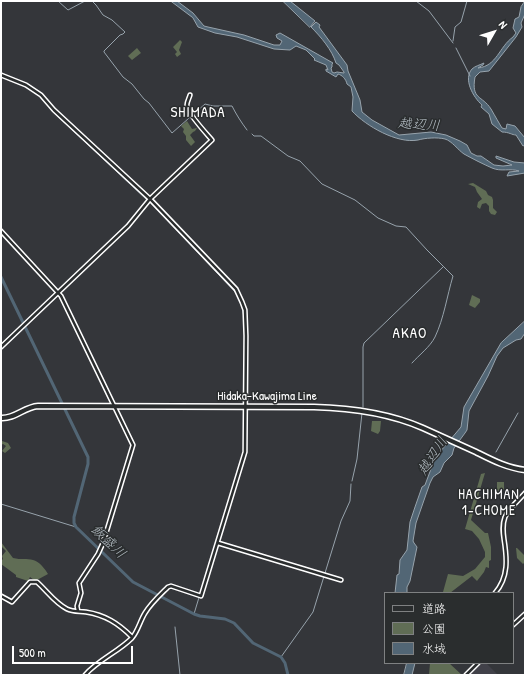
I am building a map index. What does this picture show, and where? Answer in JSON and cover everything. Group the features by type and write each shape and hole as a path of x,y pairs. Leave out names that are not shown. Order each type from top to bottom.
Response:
{"main road":[{"name":"Hidaka-Kawajima Line","path":"1,418 12,417 32,407 321,407 356,410 401,420 432,432 507,466 525,470"}],"street":[{"path":"1,76 37,91 54,110 150,200 236,289 245,310 246,452 201,596 170,586 156,599 144,614 132,637 99,661 85,675"},
{"path":"1,346 128,226 150,200 212,140 188,109 187,103 190,95"},
{"path":"1,231 64,300 132,442 133,447 102,547 79,583 81,594 77,606 78,611"},
{"path":"496,592 505,576 507,565 503,530 504,519 508,511 525,493"},
{"path":"218,543 341,580"},
{"path":"1,596 12,602 30,582 37,582 70,611 94,613 108,618 123,628 132,637"},
{"path":"514,624 525,614"},
{"path":"466,675 477,664"}],"shaded area":[{"path":"479,664 487,664 498,675 469,675"}],"green space":[{"path":"180,40 182,42 179,50 181,54 177,57 175,54 177,52 173,47"},
{"path":"137,48 141,53 132,60 128,56"},
{"path":"187,121 192,129 197,128 190,135 195,142 191,146 186,140 186,136 183,132 184,129 181,126"},
{"path":"473,183 486,191 488,195 492,197 493,208 497,212 495,215 491,214 489,211 489,206 486,203 482,204 480,209 477,207 478,202 482,199 475,187 468,184"},
{"path":"472,295 480,299 480,302 475,308 469,305"},
{"path":"372,421 381,421 380,431 378,434 371,431"},
{"path":"2,441 8,443 11,448 5,453 2,451 6,446 3,444 1,445"},
{"path":"485,473 471,520 485,533 488,533 491,547 491,560 489,561 489,568 486,567 477,581 472,576 451,592 443,592 448,574 463,576 475,569 485,557 485,552 479,539 472,531 465,529 481,474"},
{"path":"497,482 504,482 504,489 500,494 497,492"},
{"path":"1,542 13,558 35,561 42,566 48,574 37,580 30,577 28,581 16,577 16,575 1,564 3,559 2,556 6,551 1,546"},
{"path":"516,548 525,556 525,562 523,564 517,558"},
{"path":"430,664 450,664 462,675 429,675"}],"water":[{"path":"171,1 177,1 193,13 204,26 244,35 274,45 280,45 282,41 277,38 276,35 280,33 333,63 331,68 332,72 344,73 336,63 326,44 311,27 316,22 320,25 319,27 347,65 360,100 362,112 372,120 399,135 431,132 446,135 467,145 471,153 481,156 494,165 512,165 496,158 496,156 514,162 525,163 525,173 507,176 509,172 519,171 499,170 492,168 464,154 445,139 431,138 410,141 382,133 358,117 352,111 353,97 351,87 347,84 346,80 341,75 338,74 336,77 326,71 326,69 328,70 326,65 314,60 315,59 306,50 296,46 290,50 274,49 237,37 215,33 198,27 193,18"},
{"path":"283,1 290,1 315,21 310,27"},
{"path":"525,1 525,14 521,23 522,27 516,37 489,71 480,72 475,77 474,84 476,94 488,105 502,128 506,129 507,124 515,126 525,138 525,145 523,146 516,135 502,132 492,124 489,114 481,107 482,105 470,88 468,78 469,73 476,66 484,63 478,68 490,64 516,33 513,28 515,19 519,17 521,7"},
{"path":"525,321 525,333 521,339 516,340 503,348 497,356 469,411 467,430 454,448 452,455 444,463 440,472 433,477 430,483 416,523 413,541 417,547 407,592 395,592 400,560 407,550 410,522 422,487 425,485 434,459 461,427 464,407 501,343"},
{"path":"407,664 415,664 412,675 404,675"}],"waterway":[{"path":"58,1 68,10 85,1"},
{"path":"92,1 103,15 112,20 125,32 120,35 104,52 123,77 132,84 149,103 172,133 205,104 213,106 232,106 247,130"},
{"path":"416,1 429,11 453,43"},
{"path":"453,41 455,27 461,22 467,1"},
{"path":"456,48 470,76"},
{"path":"51,110 147,200"},
{"path":"252,134 254,136 261,136 288,156 300,161 322,184 355,200 378,218 396,226 406,227 453,276 443,315 435,337 427,348 412,363"},
{"path":"150,202 237,294"},
{"path":"363,407 364,343 443,267"},
{"name":"飯盛川","path":"1,277 88,457 88,464 74,517 76,527 133,582 194,614 225,619 234,623 253,643 281,657 285,663 288,675"},
{"path":"242,306 244,318"},
{"path":"244,373 245,350"},
{"path":"352,481 357,459 362,413"},
{"path":"496,452 518,413"},
{"path":"281,657 313,612 341,521 350,501 351,484"},
{"path":"1,504 76,527"},
{"path":"194,614 210,561"},
{"path":"175,627 180,675"}],"district":[{"name":"SHIMADA","path":"198,113"},
{"name":"AKAO","path":"410,334"},
{"name":"HACHIMAN 1-CHOME","path":"489,504"}],"water label":[{"name":"越辺川","path":"419,125"},
{"name":"越辺川","path":"433,456"}]}
